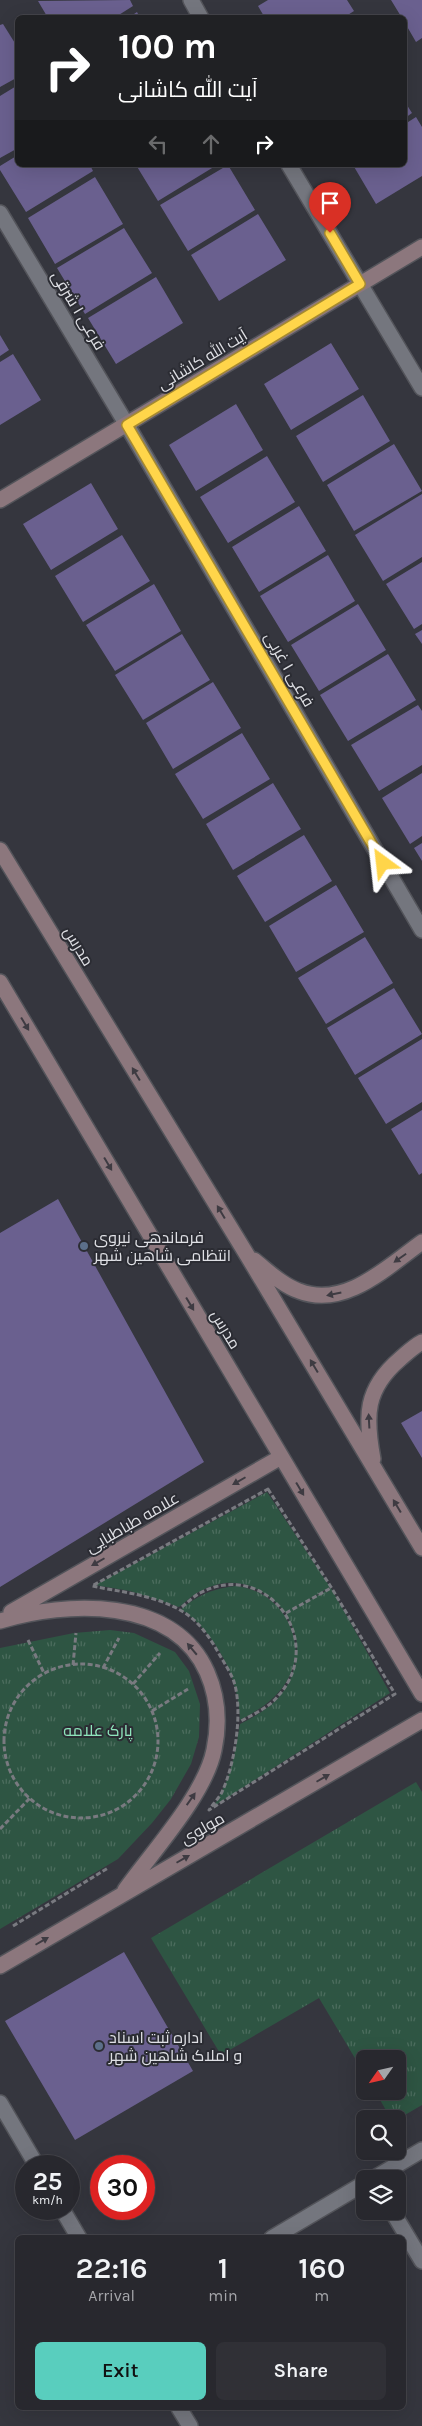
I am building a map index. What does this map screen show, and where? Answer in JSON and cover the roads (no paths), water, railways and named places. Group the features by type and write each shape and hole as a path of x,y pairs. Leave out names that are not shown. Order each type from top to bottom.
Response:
{"street":[{"path":"191,0 199,15"},
{"path":"290,167 422,388"},
{"name":"فرعی ۱ شرقی","path":"0,213 127,425"},
{"name":"آیت الله کاشانی","path":"0,500 422,247"},
{"name":"فرعی ۱ غربی","path":"127,425 422,930"},
{"name":"مدرس","path":"0,850 247,1255 422,1548"},
{"name":"مدرس","path":"0,982 422,1694"},
{"path":"247,1255 276,1278 298,1291 322,1297 349,1291 422,1242"},
{"path":"375,1469 368,1415 372,1395 386,1372 420,1343"},
{"name":"علامه طباطبایی","path":"0,1619 281,1457"},
{"path":"0,1619 31,1612 79,1608 111,1609 142,1616 184,1639 202,1660 213,1686 218,1716 214,1751 201,1784 121,1895"},
{"name":"مولوی","path":"0,1966 422,1720"},
{"path":"0,2103 31,2155"},
{"path":"388,2170 422,2150"},
{"path":"277,2235 356,2188"},
{"path":"68,2220 77,2235"},
{"path":"397,2220 422,2261"},
{"path":"181,2410 190,2426"}],"place":[{"name":"فرماندهی نیروی انتظامی شاهین شهر","path":"84,1246"},
{"name":"اداره ثبت اسناد و املاک شاهین شهر","path":"99,2046"}],"park label":[{"name":"پارک علامه","path":"98,1730"}]}
